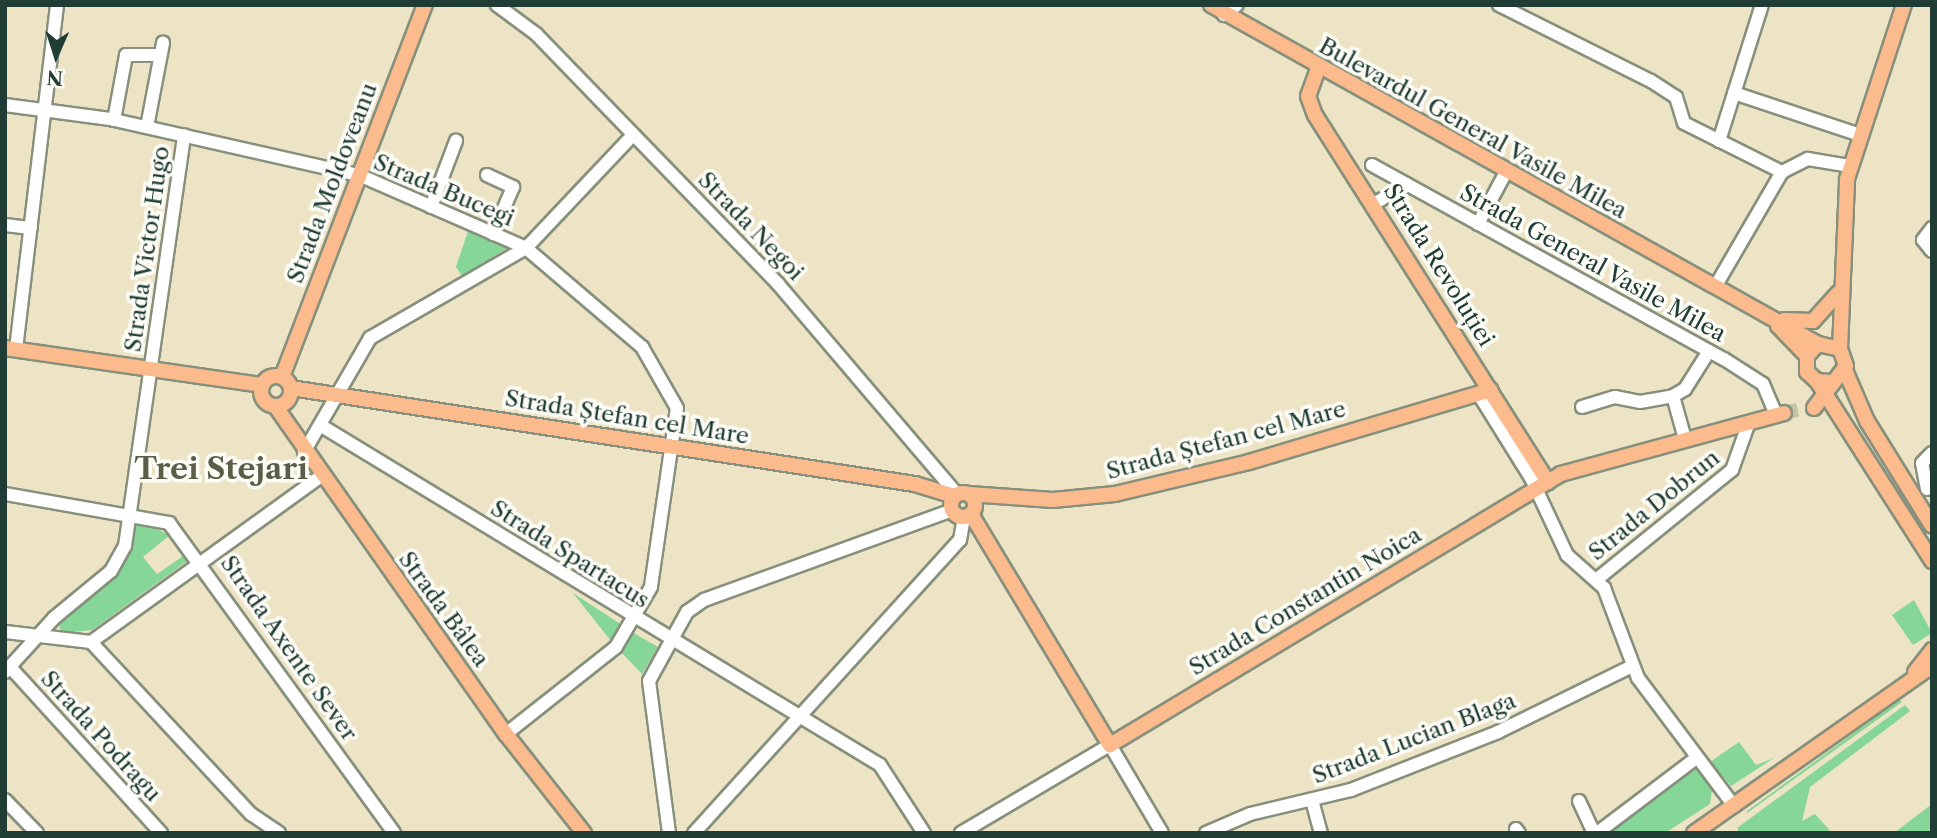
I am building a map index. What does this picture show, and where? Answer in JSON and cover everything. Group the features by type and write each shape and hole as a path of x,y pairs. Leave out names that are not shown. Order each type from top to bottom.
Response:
{"main road":[{"name":"Strada Moldoveanu","path":"276,407 287,402 287,383 359,175 425,5"},
{"name":"Bulevardul General Vasile Milea","path":"1211,5 1318,69 1821,344"},
{"path":"1904,5 1850,166 1838,297 1840,349 1845,370 1914,499 1932,526"},
{"name":"Strada Revoluției","path":"1318,69 1309,92 1312,108 1374,204 1484,391 1548,482"},
{"path":"1767,316 1813,321 1838,297"},
{"path":"1808,409 1814,398 1814,380 1807,356 1821,344 1838,297"},
{"name":"Bulevardul General Vasile Milea","path":"1767,316 1807,356"},
{"path":"1821,344 1840,349"},
{"path":"10,349 262,385 287,383"},
{"path":"1808,409 1845,370"},
{"path":"1814,380 1829,388 1840,416 1932,561"},
{"name":"Strada Ștefan cel Mare","path":"287,383 337,395 938,488 962,504 1115,494 1248,462 1484,391"},
{"name":"Strada Bâlea","path":"262,385 262,397 276,407 304,452 506,734 584,833"},
{"path":"1808,409 1840,416"},
{"name":"Strada Constantin Noica","path":"1110,745 1548,482 1685,439 1780,414"},
{"path":"962,504 987,539 1110,745"},
{"path":"1912,676 1932,650"},
{"path":"1694,833 1912,676 1931,667"}],"street":[{"path":"10,349 31,228 57,5"},
{"name":"Strada Negoi","path":"497,5 527,26 778,284 962,504"},
{"path":"1224,15 1237,5"},
{"path":"1499,5 1651,81 1676,97 1684,123 1782,172"},
{"path":"1719,141 1762,5"},
{"path":"114,120 126,55 160,49 147,127"},
{"path":"1734,93 1860,135"},
{"name":"Strada Bucegi","path":"5,105 114,120 359,175 526,248 642,347 663,376 677,408 651,587 616,646 506,734"},
{"name":"Strada Victor Hugo","path":"8,670 117,562 131,512 184,135"},
{"path":"304,452 370,338 526,248 633,135"},
{"path":"431,207 456,141"},
{"path":"1715,287 1782,172 1808,159 1850,166"},
{"name":"Strada General Vasile Milea","path":"1372,165 1709,351 1763,384 1780,414"},
{"path":"1478,224 1506,172"},
{"path":"487,175 513,187 493,234"},
{"path":"1374,204 1406,184"},
{"path":"5,225 31,228"},
{"path":"1932,228 1923,240 1932,251"},
{"path":"1582,407 1615,397 1640,402 1673,396 1685,389 1709,351"},
{"name":"Strada Revoluției","path":"1484,391 1567,555 1596,579"},
{"path":"1673,396 1685,439"},
{"name":"Strada Dobrun","path":"1596,579 1732,470 1749,422"},
{"name":"Strada Spartacus","path":"320,425 886,770 924,833"},
{"path":"1914,499 1929,488 1922,461 1932,453"},
{"path":"91,642 200,559 321,476"},
{"name":"Strada Axente Sever","path":"5,494 131,512 169,523 200,559 394,833"},
{"path":"668,833 649,681 687,612 704,600 962,504 960,540 694,833"},
{"path":"960,540 987,539"},
{"path":"1596,579 1613,608 1632,666 1656,704 1734,806"},
{"path":"5,632 91,642 251,814 279,833"},
{"name":"Strada Lucian Blaga","path":"1206,833 1250,814 1312,800 1498,732 1632,666"},
{"name":"Strada Podragu","path":"8,670 161,833"},
{"path":"1110,745 1163,833"},
{"name":"Strada Constantin Noica","path":"961,833 1110,745"},
{"path":"1579,801 1596,833 1696,758"},
{"path":"5,800 37,833"},
{"path":"1312,800 1321,833"}],"green space":[{"path":"468,231 509,247 462,276 456,267"},
{"path":"137,520 170,535 143,557 157,574 186,554 190,559 92,630 62,633 58,623 119,571"},
{"path":"573,593 622,625 611,641"},
{"path":"1914,600 1932,633 1913,645 1892,615"},
{"path":"632,632 658,647 642,674 620,651"},
{"path":"1899,700 1902,702 1747,813 1747,811"},
{"path":"1905,705 1910,711 1810,787 1802,821 1815,814 1832,833 1740,833 1737,828"},
{"path":"1739,742 1756,765 1774,758 1731,786 1710,762"},
{"path":"1694,764 1712,789 1710,804 1665,833 1601,833"},
{"path":"1932,804 1931,833 1894,833"}],"tunnel":[{"path":"1784,413 1801,409"}],"district":[{"name":"Trei Stejari","path":"221,469"}]}
